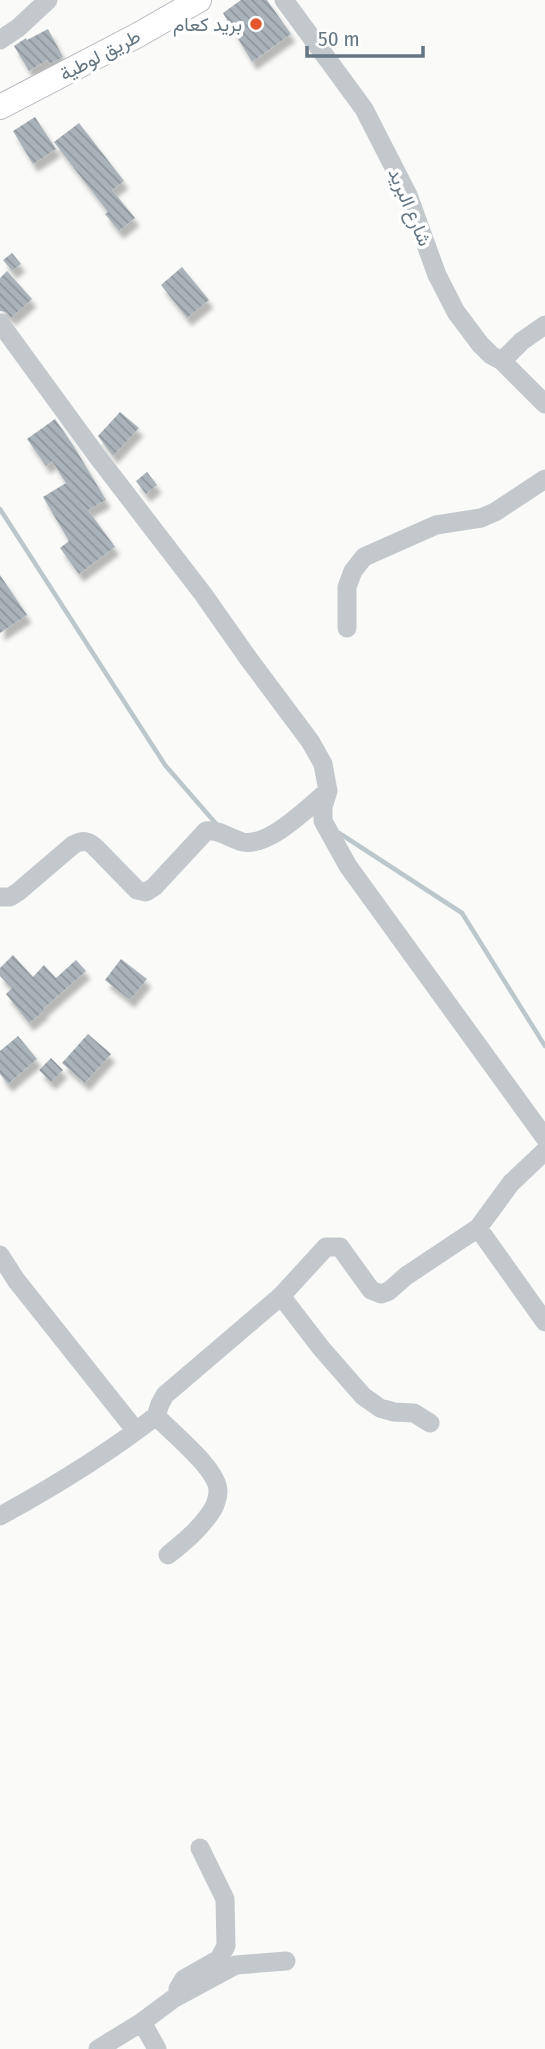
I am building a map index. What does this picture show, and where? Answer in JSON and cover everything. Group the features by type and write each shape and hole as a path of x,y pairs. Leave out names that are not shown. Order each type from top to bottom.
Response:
{"main road":[{"name":"طريق لوطية","path":"0,107 199,0"}],"street":[{"path":"0,40 18,28 48,0"},
{"name":"شارع البريد","path":"284,0 364,109 408,195 437,275 456,312 480,344 502,361 545,404"},
{"path":"0,323 310,741 323,764 328,791 323,807 323,821 348,866 545,1138"},
{"path":"502,361 522,341 545,325"},
{"path":"347,628 347,586 353,571 364,557 436,525 481,518 495,512 545,479"},
{"path":"0,897 10,897 18,892 73,845 83,841 96,848 137,890 146,892 154,887 206,831 214,830 244,842 261,841 273,835 328,791"},
{"path":"0,1516 95,1461 156,1416 166,1395 281,1296 326,1247 340,1247 371,1290 381,1294 389,1291 406,1276 478,1227 511,1183 545,1151"},
{"path":"478,1227 545,1322"},
{"path":"0,1255 16,1280 136,1431"},
{"path":"281,1296 363,1396 380,1408 414,1413 430,1423"},
{"path":"156,1416 191,1448 214,1476 218,1491 213,1510 191,1536 169,1555"},
{"path":"173,1999 184,1979 219,1959 226,1947 225,1899 200,1848"},
{"path":"98,2049 173,1999 236,1965 286,1961"},
{"path":"142,2022 157,2049"}],"building":[{"name":"بريد كعام","path":"241,0 267,0 291,34 252,62 223,13"},
{"path":"48,29 63,57 49,64 47,60 29,71 14,46"},
{"path":"35,117 56,149 33,164 13,131"},
{"path":"79,123 124,181 112,190 135,218 119,231 105,214 108,212 54,142"},
{"path":"12,253 21,264 12,271 3,260"},
{"path":"182,267 209,300 187,318 161,285"},
{"path":"7,271 32,299 11,318 6,312 0,311 0,278"},
{"path":"120,412 139,428 113,456 98,436"},
{"path":"55,419 106,500 88,510 115,547 79,574 60,548 69,541 43,497 66,483 52,461 46,466 27,439"},
{"path":"147,472 157,485 146,494 136,481"},
{"path":"0,575 27,615 0,633"},
{"path":"13,955 33,977 44,965 56,978 76,960 86,971 29,1023 6,994 12,988 0,976 0,968"},
{"path":"121,959 147,979 130,1000 105,980"},
{"path":"88,1034 111,1054 85,1083 62,1063"},
{"path":"18,1036 37,1059 8,1084 0,1074 0,1051"},
{"path":"51,1058 63,1070 51,1082 39,1070"}],"waterway":[{"path":"0,509 165,765 218,826"},
{"path":"339,833 462,913 545,1046"}],"place":[{"name":"بريد كعام","path":"256,24"}]}
